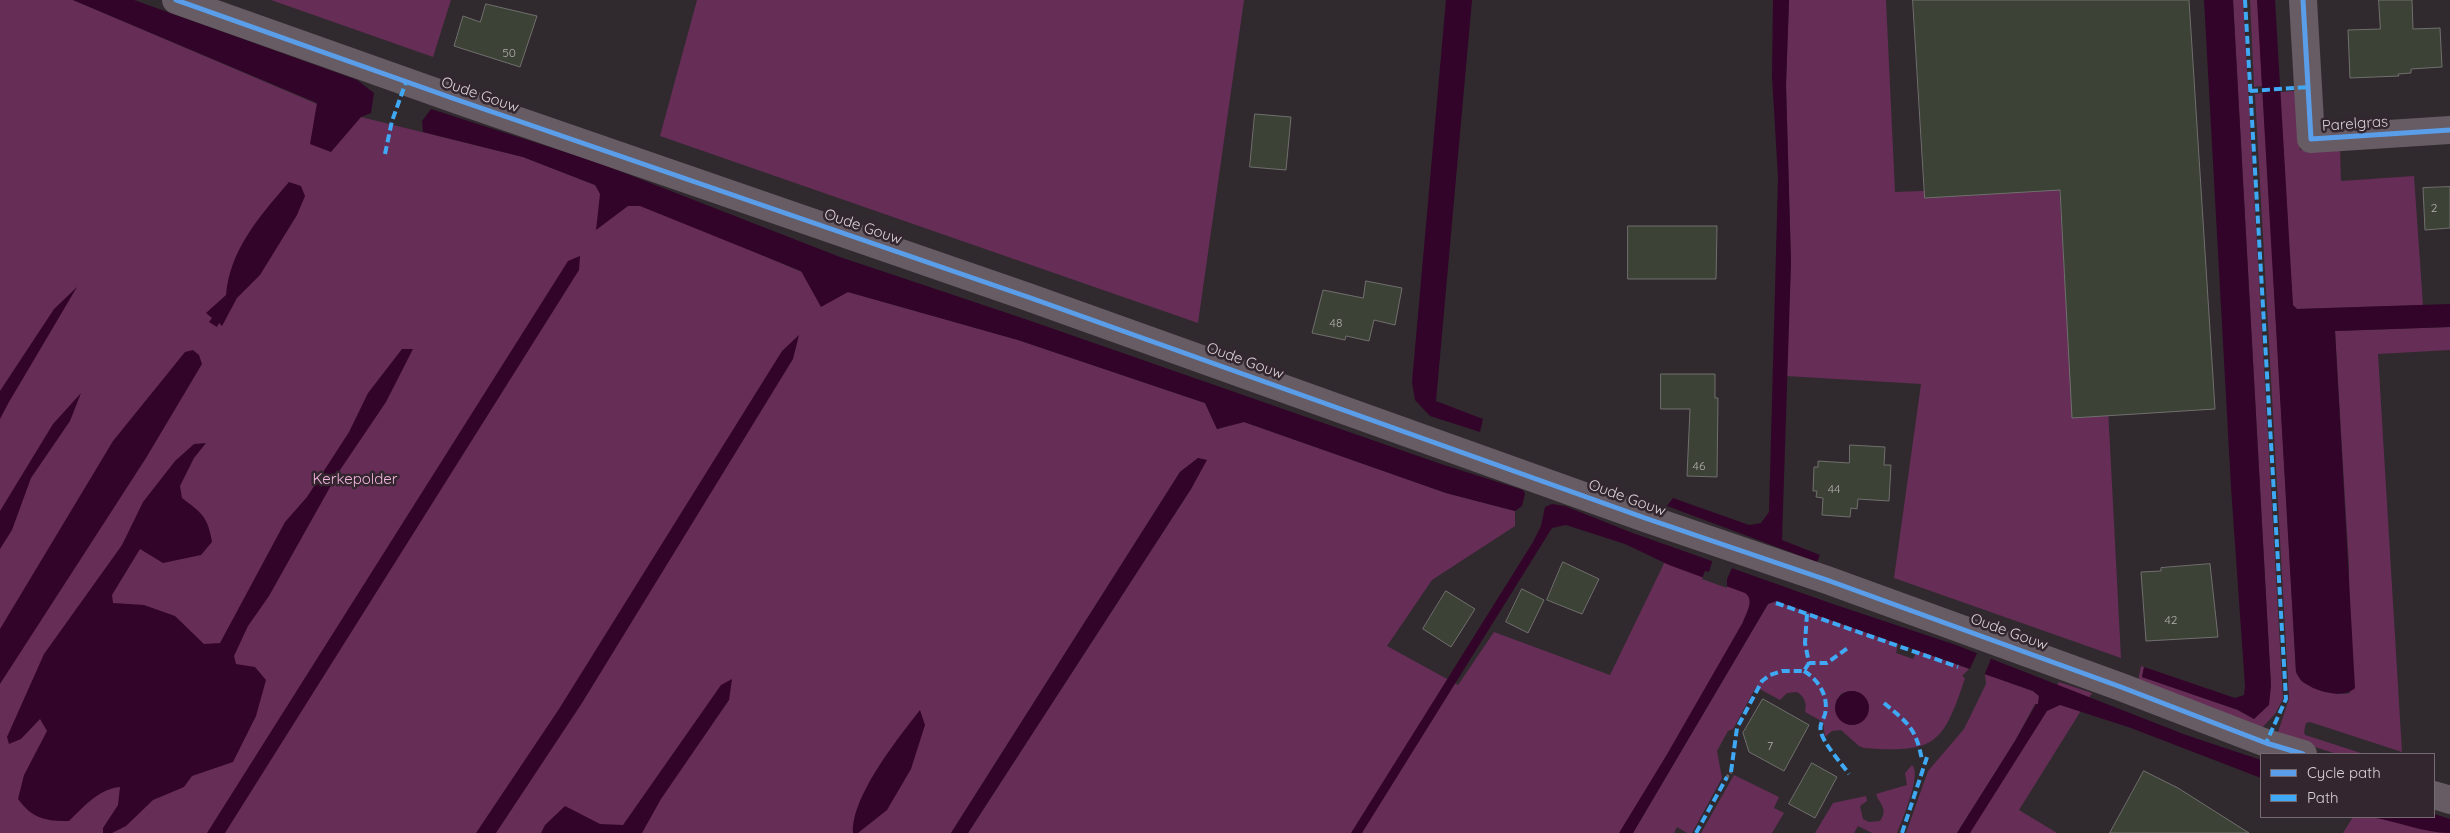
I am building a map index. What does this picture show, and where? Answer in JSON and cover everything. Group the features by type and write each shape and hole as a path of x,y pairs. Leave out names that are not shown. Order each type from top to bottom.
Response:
{"street":[{"name":"Oude Gouw","path":"176,0 454,99 1038,300 1645,518 1827,580 2112,683 2258,740 2300,753"},
{"name":"Parelgras","path":"2303,0 2311,139 2450,130"},
{"path":"2435,795 2450,800"}],"path":[{"path":"1727,777 1731,772"}],"green space":[{"name":"Kerkepolder","path":"0,0 73,0 317,104 361,117 523,157 595,185 628,206 640,205 702,225 711,233 848,292 1018,340 1205,403 1217,429 1244,422 1446,493 1515,511 1515,526 1432,580 1387,646 1458,685 1494,632 1610,675 1671,549 1771,584 1625,833 968,833 1191,489 1206,460 1198,458 1180,472 951,833 0,833"},
{"path":"271,0 451,0 433,57"},
{"path":"697,0 1244,0 1198,323 660,136"},
{"path":"1789,0 1886,0 1895,192 2059,186 2073,411 2108,408 2121,658 1894,578 1921,384 1786,376 1791,263 1786,85"},
{"path":"2233,0 2243,0 2283,699 2275,714 2260,730 2138,681 2141,666 2144,667 2142,677 2238,710 2254,719 2271,686"},
{"path":"2250,0 2258,0 2262,86 2254,87"},
{"path":"2295,91 2300,150 2340,148 2341,181 2414,176 2423,305 2297,309 2292,305 2280,92"},
{"path":"2263,93 2296,672 2305,682 2328,692 2350,693 2349,566 2335,331 2450,327 2450,350 2378,354 2402,752 2310,722 2306,723 2305,735 2361,753 2334,753 2277,735 2289,699 2255,94"},
{"path":"1776,601 1898,644 1896,653 1913,659 1917,650 1969,669 1962,676 1965,678 1950,718 1942,731 1933,740 1921,746 1907,749 1864,748 1859,746 1841,730 1832,731 1825,737 1823,722 1805,712 1805,701 1797,692 1787,693 1780,700 1756,687 1733,729 1728,731 1717,751 1722,778 1692,833 1687,833 1677,827 1674,833 1633,833 1768,604","holes":["1848,691 1861,694 1869,705 1836,701 1841,694"]},
{"path":"1985,674 2033,691 2039,696 2038,704 2035,704 2015,741 1957,833 1906,833 1928,771 1964,729 1986,684"},
{"path":"2059,682 2092,693 2019,810 2057,833 1964,833"},
{"path":"1912,765 1915,778 1907,808 1897,833 1872,833 1858,826 1854,833 1815,833 1833,803 1866,796 1867,801 1860,806 1863,819 1869,822 1880,821 1884,813 1876,794 1907,785 1905,773"},
{"path":"1734,775 1779,797 1774,808 1784,813 1772,833 1701,833"},
{"path":"2352,818 2435,818 2450,833 2343,833"}],"shaded area":[{"path":"73,0 134,0 357,80 374,93 371,113 361,117 331,152 310,144 317,103"},
{"path":"1446,0 1472,0 1436,401 1483,419 1480,432 1430,416 1415,400 1412,382"},
{"path":"1773,0 1789,0 1786,85 1791,263 1782,540 1820,555 1817,562 1667,506 1673,498 1749,525 1761,523 1769,512 1778,178 1772,76"},
{"path":"2204,0 2233,0 2271,686 2269,705 2254,719 2238,710 2142,677 2144,667 2235,698 2244,695 2245,686 2231,487"},
{"path":"2257,0 2275,0 2293,305 2297,309 2450,304 2450,327 2335,331 2355,688 2338,694 2324,692 2311,687 2300,679 2296,672"},
{"path":"431,109 599,163 840,257 1028,320 1441,464 1523,490 1525,494 1522,506 1515,511 1446,493 1244,422 1217,429 1205,403 1018,340 848,292 821,307 801,271 640,206 628,206 596,230 600,194 595,185 523,157 423,132 422,121"},
{"path":"289,182 301,186 305,196 297,215 260,275 237,298 222,326 219,323 217,327 209,322 212,318 206,313 226,295 233,263 240,248 257,221"},
{"path":"580,256 579,270 225,833 207,833 568,261"},
{"path":"77,287 0,419 0,391 54,309"},
{"path":"799,335 793,359 582,703 496,833 476,833 559,709 782,351"},
{"path":"402,349 413,349 386,402 338,473 269,596 248,626 234,656 236,664 255,667 266,680 256,716 233,762 192,776 184,787 153,800 126,826 112,833 103,833 103,828 118,805 120,787 112,788 98,795 69,821 40,818 34,815 18,799 24,775 47,731 40,719 21,739 9,744 7,737 44,654 122,545 143,502 175,461 194,444 206,443 194,458 180,486 182,498 199,512 206,521 212,542 201,555 163,563 140,549 112,595 113,603 144,605 175,616 204,644 220,643 285,522 307,497 349,432 368,393"},
{"path":"193,350 199,355 202,364 146,458 0,684 0,629 113,441 185,352"},
{"path":"81,393 70,421 31,478 12,530 0,549 0,511 53,424"},
{"path":"1198,458 1207,460 1191,489 968,833 951,833 1180,472"},
{"path":"1552,504 1565,506 1630,532 1833,604 1956,645 2186,735 2260,760 2260,778 2131,728 2060,705 2047,711 1970,833 1957,833 2036,704 2038,704 2039,696 2033,691 1776,601 1768,604 1633,833 1619,833 1666,756 1743,622 1750,603 1745,593 1669,565 1625,544 1566,525 1552,528 1362,833 1351,833 1533,542 1541,526 1545,507"},
{"path":"732,679 729,700 661,799 642,833 541,833 545,825 565,806 600,824 623,825 721,685"},
{"path":"1852,691 1864,696 1869,708 1864,720 1852,725 1840,720 1835,708 1840,696"},
{"path":"920,710 925,725 911,769 887,810 858,833 853,833 854,819 868,786 878,768"},
{"path":"2435,814 2450,819 2450,833 2430,831 2375,818 2435,818"}],"pier":[{"path":"1713,559 1733,566 1727,579 1727,588 1702,579 1705,571 1709,572"},
{"path":"1978,651 1992,656 1984,676 1969,671"}],"building":[{"path":"1913,0 2189,0 2215,409 2072,418 2060,190 1925,198"},
{"path":"2379,0 2412,0 2413,29 2440,28 2442,67 2411,69 2411,73 2398,74 2399,76 2350,78 2348,30 2380,29"},
{"path":"486,4 537,16 520,67 454,46 463,16 480,22"},
{"path":"1255,114 1291,117 1286,170 1250,167"},
{"path":"2450,187 2450,228 2425,230 2423,188"},
{"path":"1628,226 1717,226 1716,279 1628,279"},
{"path":"1366,281 1402,288 1395,325 1374,320 1369,341 1346,336 1345,340 1312,333 1323,290 1363,298"},
{"path":"1661,374 1715,374 1715,398 1718,398 1717,477 1687,476 1690,409 1661,409"},
{"path":"1850,445 1885,447 1884,465 1891,465 1889,501 1858,499 1857,509 1851,508 1850,517 1822,515 1823,498 1816,497 1817,491 1813,491 1814,467 1818,467 1818,461 1849,463"},
{"path":"1563,562 1599,579 1582,614 1547,600"},
{"path":"2210,564 2218,637 2146,641 2141,572 2161,571 2161,568"},
{"path":"1522,589 1544,600 1528,633 1506,622"},
{"path":"1446,591 1475,609 1451,647 1423,629"},
{"path":"1763,699 1809,725 1784,771 1749,752 1743,733"},
{"path":"1812,763 1837,777 1815,818 1789,804"},
{"path":"2144,771 2178,788 2249,833 2110,833"}],"marked path":[{"path":"2245,0 2286,699 2266,743"},
{"path":"385,154 392,121 406,82"},
{"path":"2250,91 2308,87"},
{"path":"1776,603 1958,667"},
{"path":"1807,614 1805,643 1809,663 1827,663 1849,647"},
{"path":"1731,772 1737,728 1762,681 1770,675 1782,671 1804,671 1809,663"},
{"path":"1804,671 1818,684 1826,701 1825,714 1820,727 1822,737 1849,774"},
{"path":"1884,703 1910,727 1917,740 1922,760"},
{"path":"1902,833 1927,757"},
{"path":"1696,833 1727,777"}],"cycle path":[{"path":"176,0 455,99 1028,297 1645,518 1827,580 2121,687 2266,743 2300,753"},
{"path":"2303,0 2311,139 2450,130"}]}
